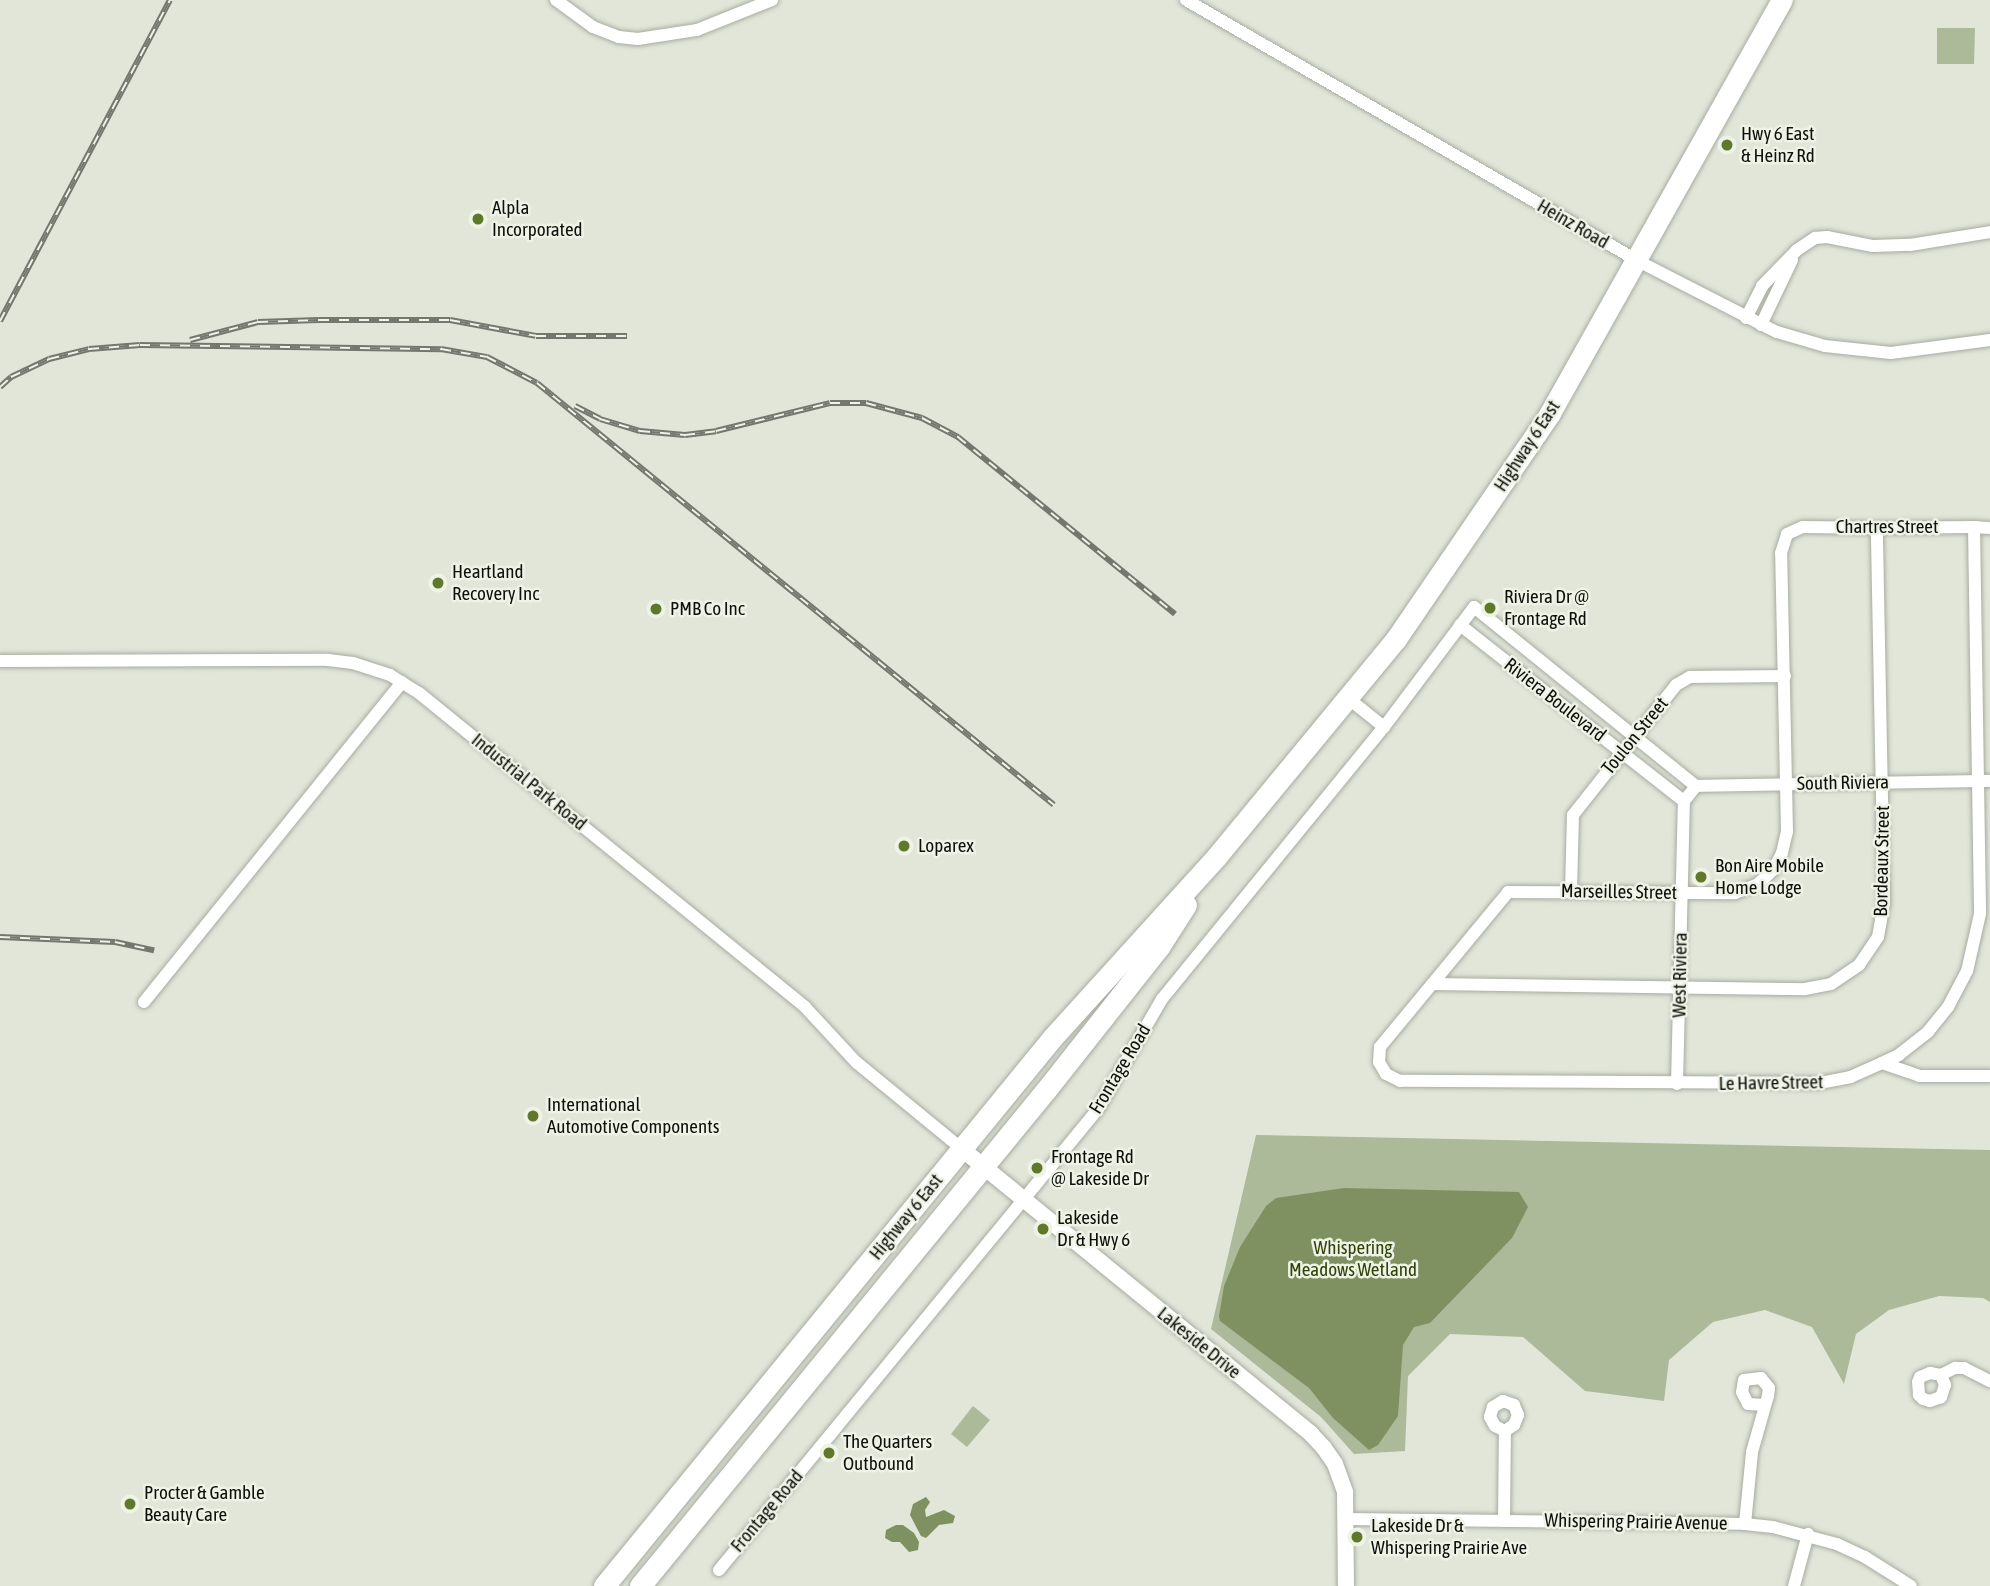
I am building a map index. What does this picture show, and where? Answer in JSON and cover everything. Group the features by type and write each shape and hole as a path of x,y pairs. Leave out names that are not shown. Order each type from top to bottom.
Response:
{"main road":[{"name":"Highway 6 East","path":"604,1586 1053,1037 1217,856 1404,629 1525,452 1638,261 1782,0"},
{"name":"Highway 6 East","path":"640,1586 1159,947 1217,856"}],"street":[{"path":"556,0 593,27 620,37 638,39 696,30 772,0"},
{"name":"Heinz Road","path":"1186,0 1638,261 1761,325 1825,346 1871,352 1914,352 1990,340"},
{"path":"1746,318 1762,286 1797,250 1815,238 1892,246 1990,232"},
{"path":"1761,325 1797,250"},
{"name":"Chartres Street","path":"1787,534 1803,527 1990,528"},
{"name":"Le Havre Street","path":"1381,1068 1392,1079 1400,1081 1821,1083 1851,1077 1882,1063 1914,1043 1939,1020 1967,971 1980,914 1984,781 1974,527"},
{"name":"Bordeaux Street","path":"1432,984 1805,989 1831,984 1859,965 1878,937 1884,914 1877,528"},
{"name":"Marseilles Street","path":"1381,1068 1380,1047 1508,892 1735,893 1766,877 1778,862 1785,843 1781,553 1787,534"},
{"name":"Riviera Boulevard","path":"1384,727 1474,607 1696,786"},
{"name":"Riviera Boulevard","path":"1460,625 1684,801"},
{"name":"Industrial Park Road","path":"0,662 328,660 372,668 402,682 805,1007 856,1062 962,1149"},
{"name":"Toulon Street","path":"1571,891 1573,815 1676,685 1690,677 1784,676"},
{"path":"144,1002 402,682"},
{"path":"1349,699 1384,727"},
{"name":"Frontage Road","path":"719,1570 1098,1109 1162,999 1384,727"},
{"name":"South Riviera","path":"1696,786 1984,781"},
{"path":"1684,801 1696,786"},
{"name":"West Riviera","path":"1678,1084 1684,801"},
{"path":"1882,1063 1919,1076 1990,1076"},
{"name":"Lakeside Drive","path":"962,1149 1311,1434 1324,1448 1342,1479 1346,1520 1346,1586"},
{"path":"1941,1376 1955,1368 1964,1368 1990,1381"},
{"path":"1745,1524 1752,1452 1765,1405"},
{"path":"1504,1521 1505,1431"},
{"name":"Whispering Prairie Avenue","path":"1346,1520 1745,1524 1808,1534 1865,1557 1911,1586"},
{"path":"1794,1586 1808,1534"}],"green space":[{"path":"1937,28 1975,28 1974,64 1937,64"},
{"name":"Whispering Meadows Wetland","path":"1256,1135 1990,1150 1990,1302 1983,1298 1939,1296 1889,1310 1856,1334 1844,1384 1812,1327 1765,1310 1713,1322 1669,1360 1664,1401 1585,1391 1523,1337 1450,1334 1408,1376 1405,1451 1354,1454 1321,1417 1211,1329"},
{"path":"973,1406 990,1420 967,1447 951,1434"}],"shaded area":[{"path":"1344,1188 1519,1192 1528,1207 1512,1238 1430,1323 1414,1327 1403,1345 1398,1416 1378,1445 1369,1450 1333,1418 1309,1388 1220,1321 1219,1316 1224,1286 1240,1247 1266,1206 1276,1198"},
{"path":"926,1497 930,1502 925,1510 926,1517 944,1510 955,1516 953,1523 939,1525 926,1538 921,1536 910,1515 913,1504"},
{"path":"903,1525 914,1533 919,1542 918,1550 909,1552 900,1542 885,1538 886,1530"}],"railway":[{"path":"0,321 170,0"},
{"path":"190,340 258,322 319,320 450,320 536,336 627,336"},
{"path":"0,387 11,377 49,359 89,349 140,345 441,349 487,357 537,383 1054,805"},
{"path":"575,406 600,419 640,431 685,435 716,431 830,403 866,403 922,418 958,437 1175,614"},
{"path":"0,937 115,942 154,950"}],"place":[{"name":"Hwy 6 East & Heinz Rd","path":"1727,145"},
{"name":"Alpla Incorporated","path":"478,219"},
{"name":"Heartland Recovery Inc","path":"438,583"},
{"name":"Riviera Dr @ Frontage Rd","path":"1490,608"},
{"name":"PMB Co Inc","path":"656,609"},
{"name":"Loparex","path":"904,846"},
{"name":"Bon Aire Mobile Home Lodge","path":"1701,877"},
{"name":"International Automotive Components","path":"533,1116"},
{"name":"Frontage Rd @ Lakeside Dr","path":"1037,1168"},
{"name":"Lakeside Dr & Hwy 6","path":"1043,1229"},
{"name":"The Quarters Outbound","path":"829,1453"},
{"name":"Procter & Gamble Beauty Care","path":"130,1504"},
{"name":"Lakeside Dr & Whispering Prairie Ave","path":"1357,1537"}]}
